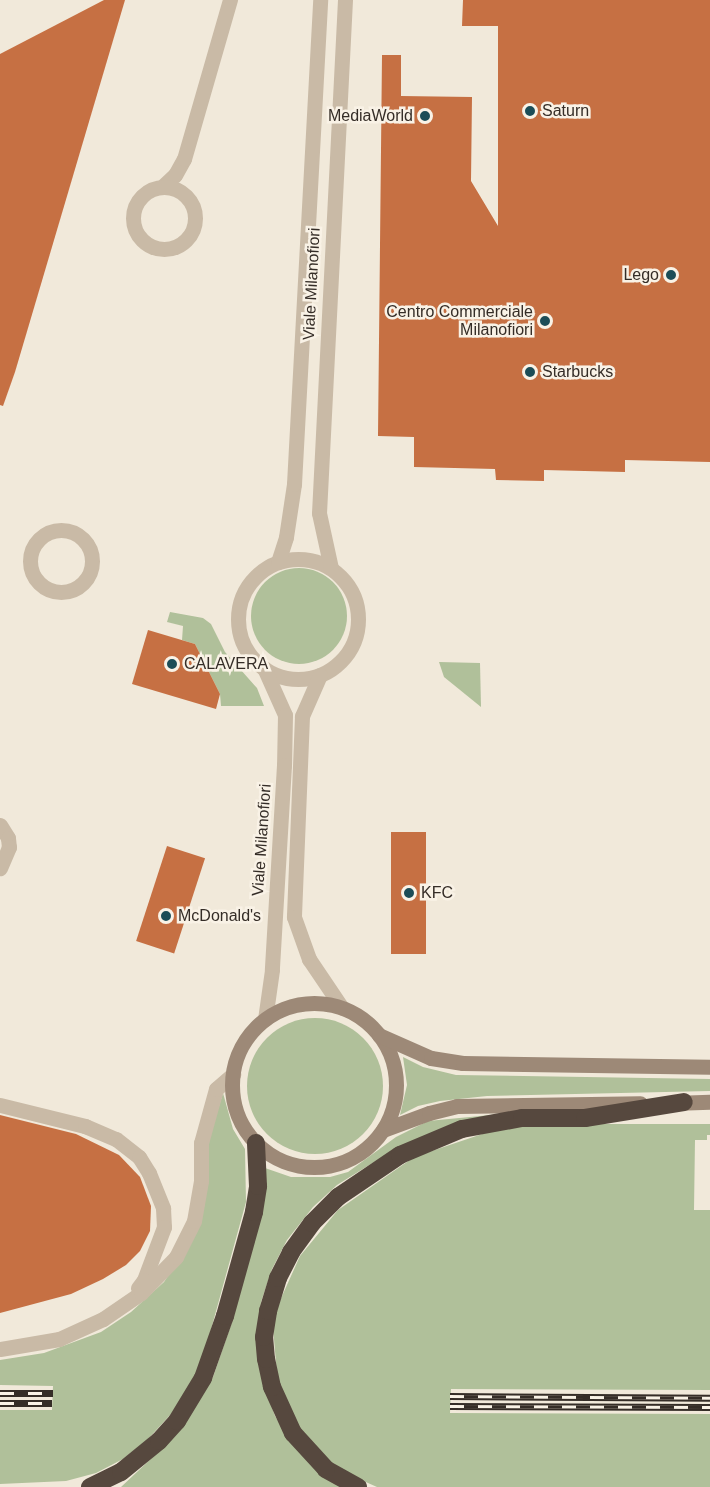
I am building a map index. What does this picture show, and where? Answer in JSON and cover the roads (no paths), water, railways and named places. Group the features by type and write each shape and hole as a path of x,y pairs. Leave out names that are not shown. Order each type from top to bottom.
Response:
{"highway":[{"path":"357,1487 326,1469 293,1434 272,1387 266,1359 264,1337 268,1311 278,1278 291,1252 312,1223 338,1197 400,1155 462,1129 522,1118 585,1119 684,1102"},
{"path":"90,1487 121,1472 159,1441 177,1421 203,1378 225,1317 254,1212 258,1186 256,1143"}],"main road":[{"name":"Viale Milanofiori","path":"302,1004 342,1008 367,1022 379,1035 394,1067 396,1083 391,1114 383,1130 366,1149 347,1161 327,1167 292,1164 256,1143 237,1113 233,1074 243,1044 265,1019 282,1009 302,1004"},
{"name":"Viale Milanofiori","path":"379,1035 431,1058 463,1063 710,1067"},
{"name":"Viale Milanofiori","path":"383,1130 429,1113 457,1107 710,1102"}],"street":[{"path":"184,159 189,199 195,218 194,227 184,241 167,249 149,245 136,232 133,212 144,194 163,186 175,175 184,159 230,0"},
{"name":"Viale Milanofiori","path":"278,562 286,537 294,484 320,0"},
{"name":"Viale Milanofiori","path":"332,568 315,560 296,558 278,562 254,578 240,604 240,634 249,653 264,668 281,677 301,679 320,675 340,663 349,652 357,634 359,619 352,591 332,568 322,536 319,504 345,0"},
{"path":"163,186 173,188 189,199"},
{"path":"60,530 69,531 85,542 92,560 86,579 78,586 63,591 40,584 34,577 30,559 32,550 42,536 60,530"},
{"name":"Viale Milanofiori","path":"264,668 285,715 272,970 265,1019"},
{"name":"Viale Milanofiori","path":"320,675 302,716 294,917 309,959 342,1008"},
{"path":"0,825 8,838 9,847 0,868"},
{"path":"0,1349 59,1339 103,1319 141,1293 176,1257 194,1221 201,1181 201,1143 216,1089 233,1074"},
{"path":"0,1106 85,1126 116,1139 139,1157 149,1173 163,1208 164,1227 144,1280 123,1307"}],"railway":[{"path":"0,1393 53,1393"},
{"path":"450,1396 710,1398"},
{"path":"0,1403 52,1403"},
{"path":"450,1406 710,1407"}],"place":[{"name":"Saturn","path":"530,111"},
{"name":"MediaWorld","path":"425,116"},
{"name":"Lego","path":"671,275"},
{"name":"Centro Commerciale Milanofiori","path":"545,321"},
{"name":"Starbucks","path":"530,372"},
{"name":"CALAVERA","path":"172,664"},
{"name":"KFC","path":"409,893"},
{"name":"McDonald's","path":"166,916"}]}
